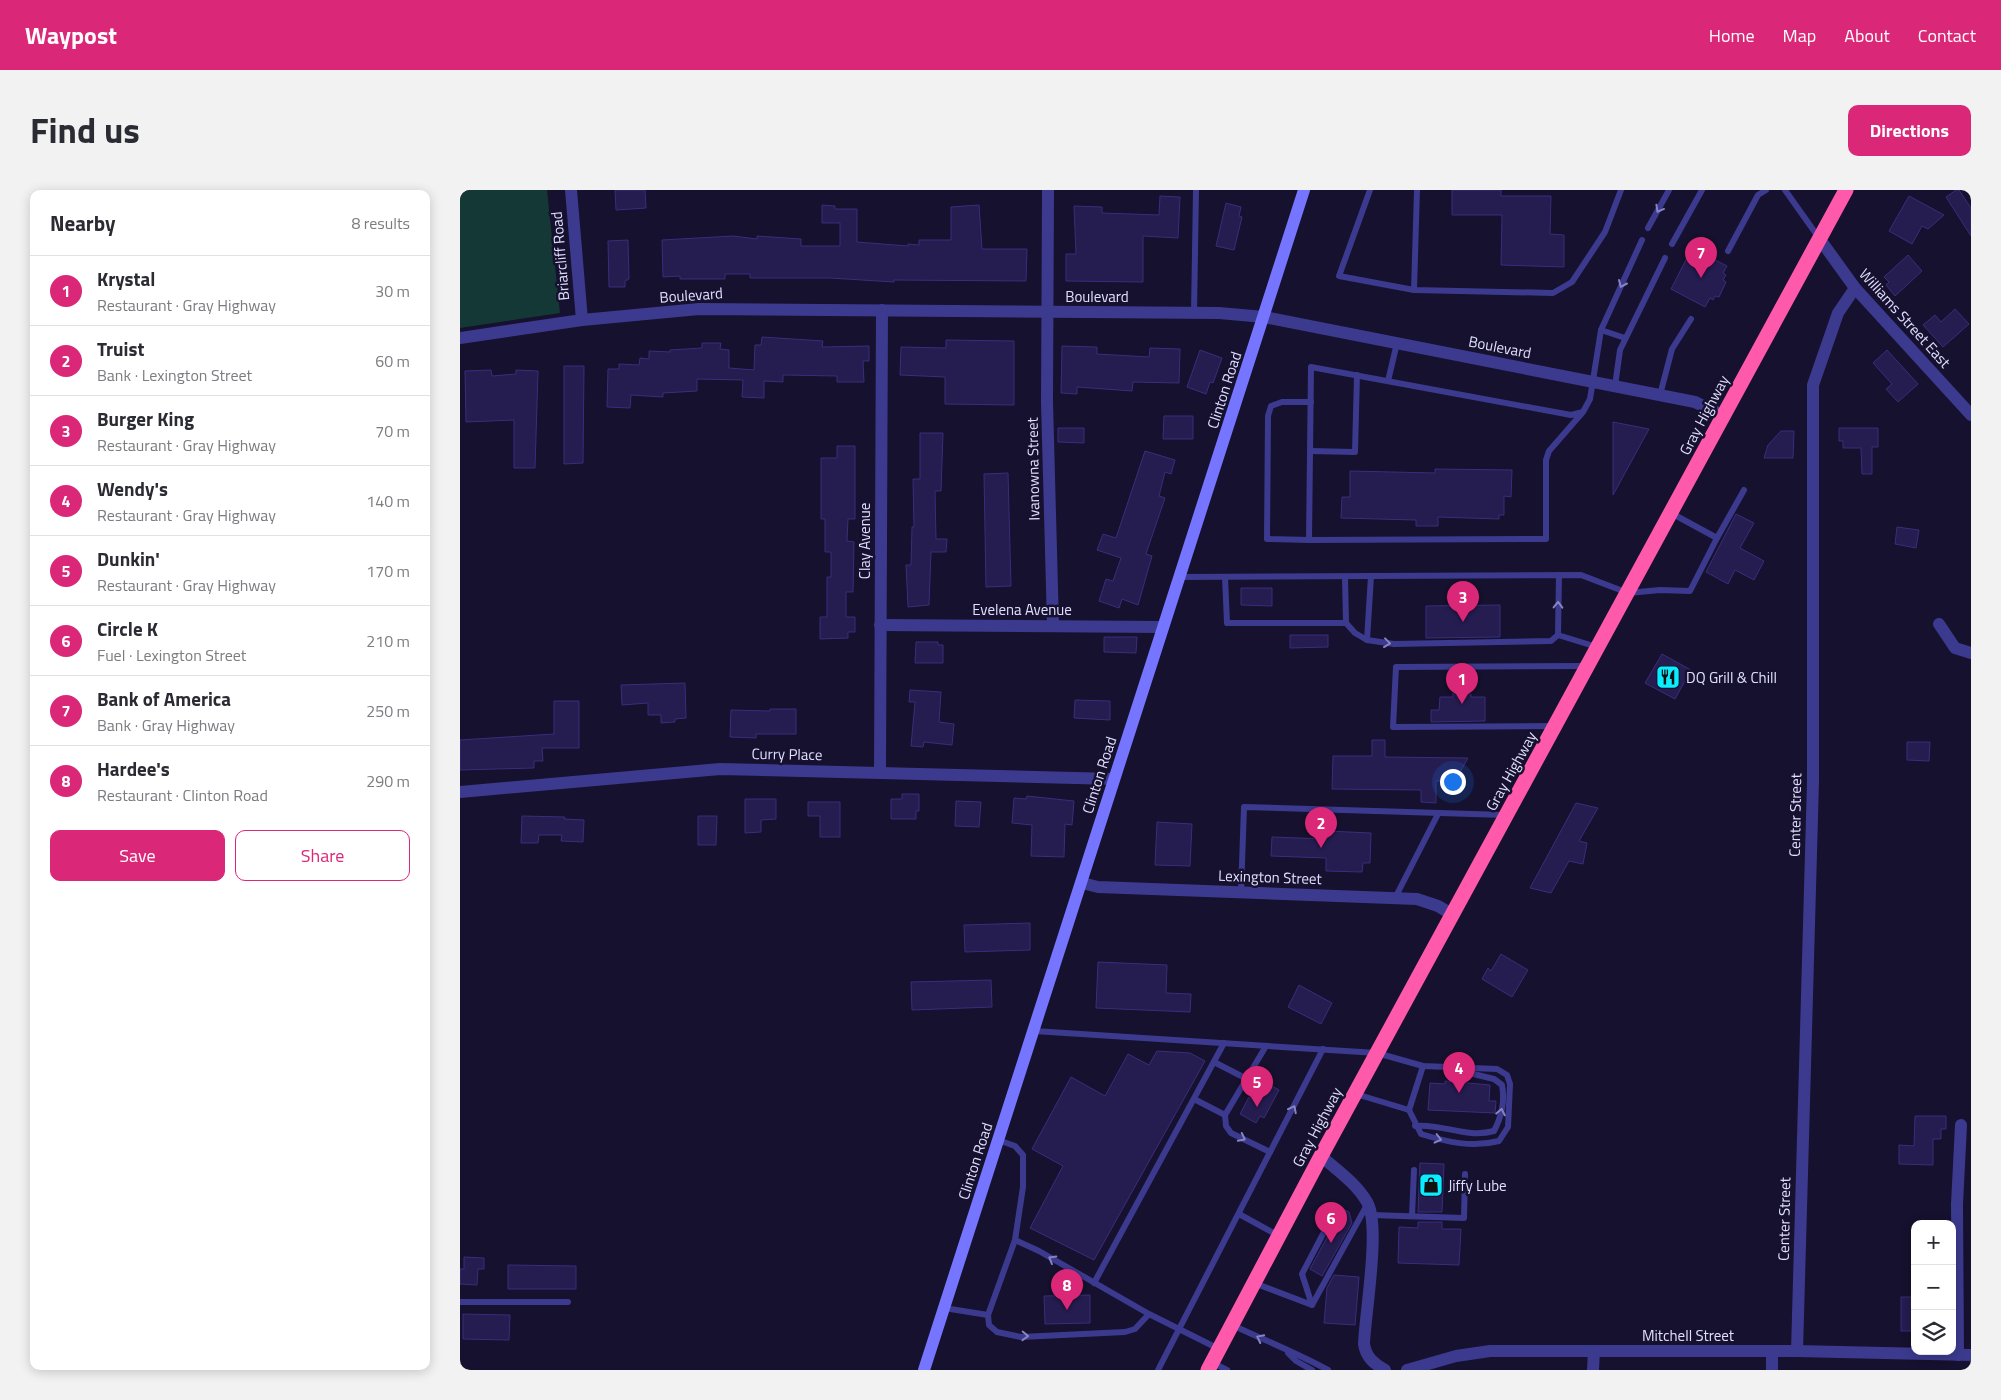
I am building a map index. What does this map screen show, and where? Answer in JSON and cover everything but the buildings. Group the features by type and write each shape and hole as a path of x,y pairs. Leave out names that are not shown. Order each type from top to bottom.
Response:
{"highway":[{"name":"Gray Highway","path":"1213,1360 1355,1093 1846,190"}],"street":[{"name":"Briarcliff Road","path":"571,190 582,320"},
{"name":"Ivanowna Street","path":"1048,190 1047,402 1053,625"},
{"name":"Clinton Road","path":"924,1370 1304,190"},
{"name":"Williams Street East","path":"1819,238 1855,288 1969,411"},
{"name":"Center Street","path":"1797,1351 1812,792 1813,385 1838,313 1855,288"},
{"name":"Boulevard","path":"460,338 582,320 700,309 1194,313 1264,317 1695,402 1724,416"},
{"name":"Clay Avenue","path":"880,772 882,310"},
{"path":"1939,624 1955,648 1971,653"},
{"name":"Evelena Avenue","path":"880,625 1163,627"},
{"name":"Curry Place","path":"460,792 720,769 1114,779"},
{"name":"Lexington Street","path":"1082,883 1098,887 1417,899 1438,906 1453,915"},
{"path":"1961,1125 1957,1204 1964,1355"},
{"path":"1321,1156 1354,1185 1370,1209 1372,1241 1364,1344 1366,1353 1371,1360 1385,1370"},
{"name":"Mitchell Street","path":"1407,1370 1456,1356 1490,1351 1797,1351 1964,1355"},
{"path":"1593,1370 1594,1351"},
{"path":"1772,1351 1772,1370"}],"lane":[{"path":"1194,313 1196,190"},
{"path":"1370,190 1339,276 1414,290 1553,293 1572,282 1605,232 1621,190"},
{"path":"1414,290 1418,190"},
{"path":"1648,228 1669,190"},
{"path":"1672,244 1702,190"},
{"path":"1728,251 1758,195 1766,190"},
{"path":"1786,190 1819,238"},
{"path":"1311,402 1282,402 1271,406 1268,416 1267,538 1309,540 1546,539 1546,460 1549,452 1583,412 1590,399 1601,330 1642,240"},
{"path":"1615,386 1620,350 1665,258"},
{"path":"1660,395 1672,349 1690,319"},
{"path":"1601,330 1625,338"},
{"path":"1388,381 1398,343"},
{"path":"1309,540 1311,367 1572,415 1583,412"},
{"path":"1310,452 1355,452 1357,375"},
{"path":"1180,577 1581,575 1628,593 1660,590 1690,591 1744,490"},
{"path":"1671,512 1717,538"},
{"path":"1345,577 1346,622 1355,633 1367,640 1394,644 1551,642 1558,635 1559,575"},
{"path":"1367,640 1371,576"},
{"path":"1226,577 1227,623 1346,622"},
{"path":"1558,635 1598,647"},
{"path":"1556,726 1393,727 1396,667 1588,666"},
{"path":"1241,892 1244,807 1507,816"},
{"path":"1395,898 1438,814"},
{"path":"1034,1031 1377,1053 1423,1066 1497,1069 1507,1075 1510,1084 1508,1127 1499,1141 1480,1146 1440,1140 1421,1134 1415,1126 1409,1110 1423,1066"},
{"path":"1094,1283 1224,1043"},
{"path":"1266,1046 1225,1115 1226,1126 1231,1133 1270,1152"},
{"path":"1158,1370 1323,1049"},
{"path":"1214,1062 1247,1079"},
{"path":"1415,1126 1431,1125 1454,1132 1480,1135 1494,1131 1500,1120 1504,1095 1502,1085 1494,1079 1443,1067"},
{"path":"1355,1093 1409,1110"},
{"path":"1194,1099 1225,1115"},
{"path":"998,1140 1015,1146 1023,1155 1023,1187 1015,1240 988,1315 989,1325 997,1332 1021,1337 1125,1332 1135,1329 1149,1314"},
{"path":"1412,1216 1414,1170"},
{"path":"1312,1305 1328,1270 1354,1224 1370,1209 1412,1216 1464,1218 1465,1174"},
{"path":"1312,1305 1302,1274 1328,1228 1334,1213 1337,1214"},
{"path":"1239,1214 1279,1236"},
{"path":"1015,1240 1039,1251 1179,1329 1227,1370"},
{"path":"1254,1283 1312,1305"},
{"path":"460,1302 568,1302"},
{"path":"944,1308 988,1315"},
{"path":"1232,1325 1287,1352 1302,1356 1328,1370"},
{"path":"1287,1352 1296,1362 1312,1370"}],"green space":[{"path":"460,190 547,190 560,313 460,328"}],"place":[{"name":"Bank of America","path":"1701,278"},
{"name":"Burger King","path":"1463,622"},
{"name":"DQ Grill & Chill","path":"1668,677"},
{"name":"Krystal","path":"1462,704"},
{"name":"Truist","path":"1321,848"},
{"name":"Wendy's","path":"1459,1093"},
{"name":"Dunkin'","path":"1257,1107"},
{"name":"Jiffy Lube","path":"1431,1185"},
{"name":"Circle K","path":"1331,1243"},
{"name":"Hardee's","path":"1067,1310"}]}
